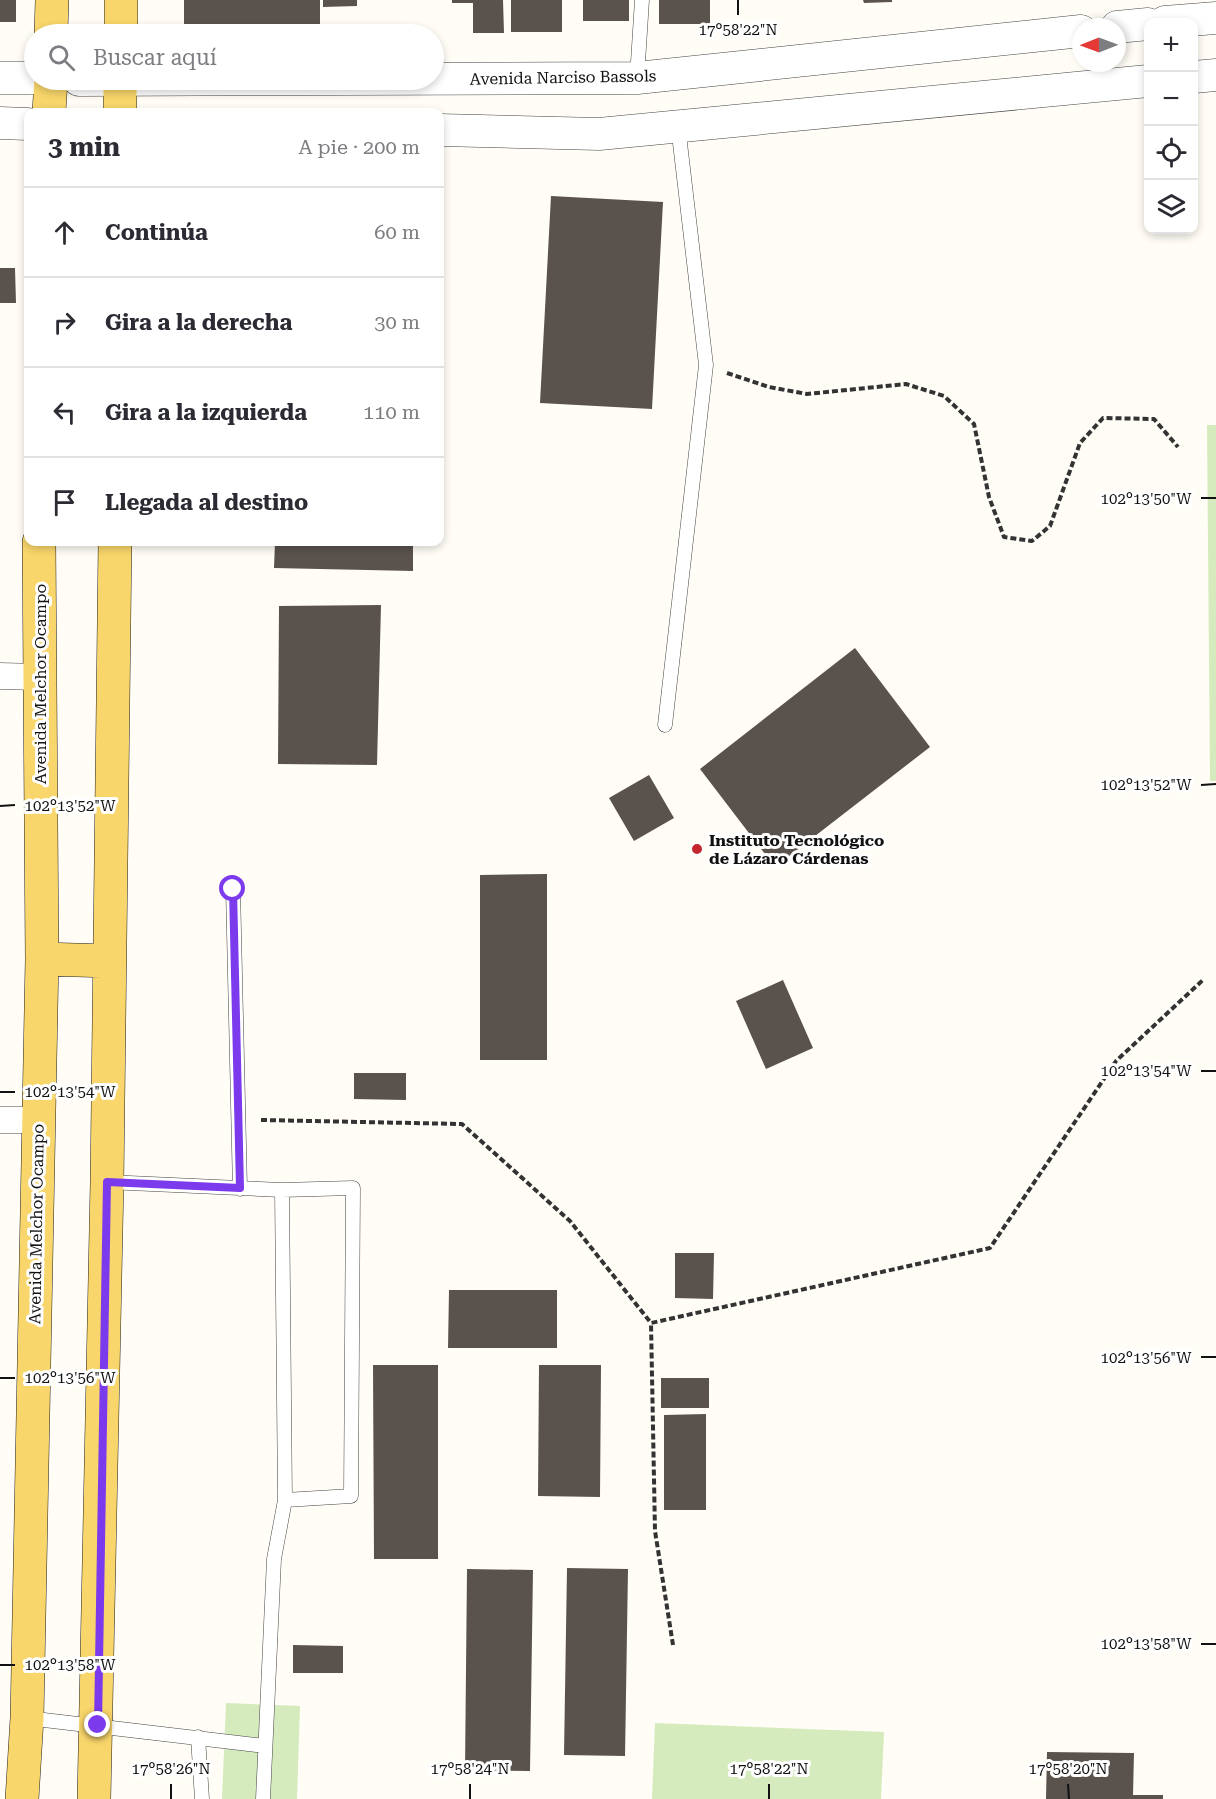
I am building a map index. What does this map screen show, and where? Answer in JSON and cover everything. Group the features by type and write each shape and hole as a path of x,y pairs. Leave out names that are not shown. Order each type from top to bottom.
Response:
{"main road":[{"path":"51,0 51,24"},
{"path":"121,0 121,24"},
{"path":"49,108 50,90"},
{"name":"Avenida Melchor Ocampo","path":"22,1799 27,1718 42,960 39,546"},
{"path":"94,1799 98,1725 115,546"},
{"path":"42,960 110,961"}],"street":[{"path":"1198,19 1216,18"},
{"path":"1126,26 1144,24"},
{"name":"Avenida Narciso Bassols","path":"444,83 637,78 1072,32"},
{"path":"1198,77 1216,75"},
{"path":"0,78 24,78"},
{"path":"444,130 599,134 678,124 1144,81"},
{"name":"Avenida Narciso Bassols","path":"120,91 160,90"},
{"path":"0,123 24,124"},
{"path":"0,676 39,677"},
{"path":"0,1120 38,1120"}],"lane":[{"path":"637,78 642,0"},
{"path":"665,725 706,365 678,124"},
{"path":"233,889 240,1188"},
{"path":"107,1182 282,1190 353,1188 351,1496 285,1500"},
{"path":"263,1799 274,1559 285,1500 282,1190"},
{"path":"27,1718 265,1746"},
{"path":"198,1737 202,1799"}],"path":[{"path":"706,365 769,387 807,394 906,384 944,396 974,424 989,497 1004,537 1032,541 1050,526 1080,443 1104,418 1154,419 1178,447"},
{"path":"651,1323 990,1248 1116,1061 1204,979"},
{"path":"239,1119 462,1124 570,1221 651,1323 655,1531 673,1646"}],"green space":[{"path":"1207,425 1216,425 1216,781 1210,781"},
{"path":"226,1703 300,1706 297,1799 222,1799"},
{"path":"655,1723 884,1732 881,1799 652,1799"}],"building":[{"path":"0,0 16,0 16,22 0,22"},
{"path":"184,0 320,0 320,24 184,24"},
{"path":"323,0 357,0 357,6 323,7"},
{"path":"452,0 503,0 504,33 473,33 473,3 452,3"},
{"path":"511,0 562,0 562,32 511,32"},
{"path":"583,0 629,0 629,21 583,21"},
{"path":"659,0 710,0 710,24 659,24"},
{"path":"863,0 892,0 892,2 864,3"},
{"path":"551,196 663,202 652,409 540,403"},
{"path":"0,268 15,268 16,303 0,303"},
{"path":"275,546 413,546 413,571 274,568"},
{"path":"381,605 377,765 278,764 279,606"},
{"path":"855,648 930,747 775,867 700,769"},
{"path":"649,775 674,818 634,841 609,798"},
{"path":"547,874 547,1060 480,1060 480,875"},
{"path":"783,980 813,1048 766,1069 736,1001"},
{"path":"354,1073 406,1073 406,1100 354,1099"},
{"path":"675,1253 714,1253 713,1299 675,1298"},
{"path":"449,1290 557,1290 557,1348 448,1348"},
{"path":"373,1365 438,1365 438,1559 374,1559"},
{"path":"539,1365 601,1365 600,1497 538,1496"},
{"path":"661,1378 709,1378 709,1408 661,1408"},
{"path":"706,1414 706,1510 664,1510 664,1415"},
{"path":"567,1568 628,1569 625,1756 564,1755"},
{"path":"467,1569 533,1570 530,1771 465,1770"},
{"path":"293,1645 343,1646 343,1673 293,1673"},
{"path":"1047,1752 1134,1753 1133,1795 1163,1795 1163,1799 1046,1799"}],"place":[{"name":"Instituto Tecnológico de Lázaro Cárdenas","path":"697,849"}],"route":[{"path":"98,1725 107,1182 240,1188 233,889"}]}
